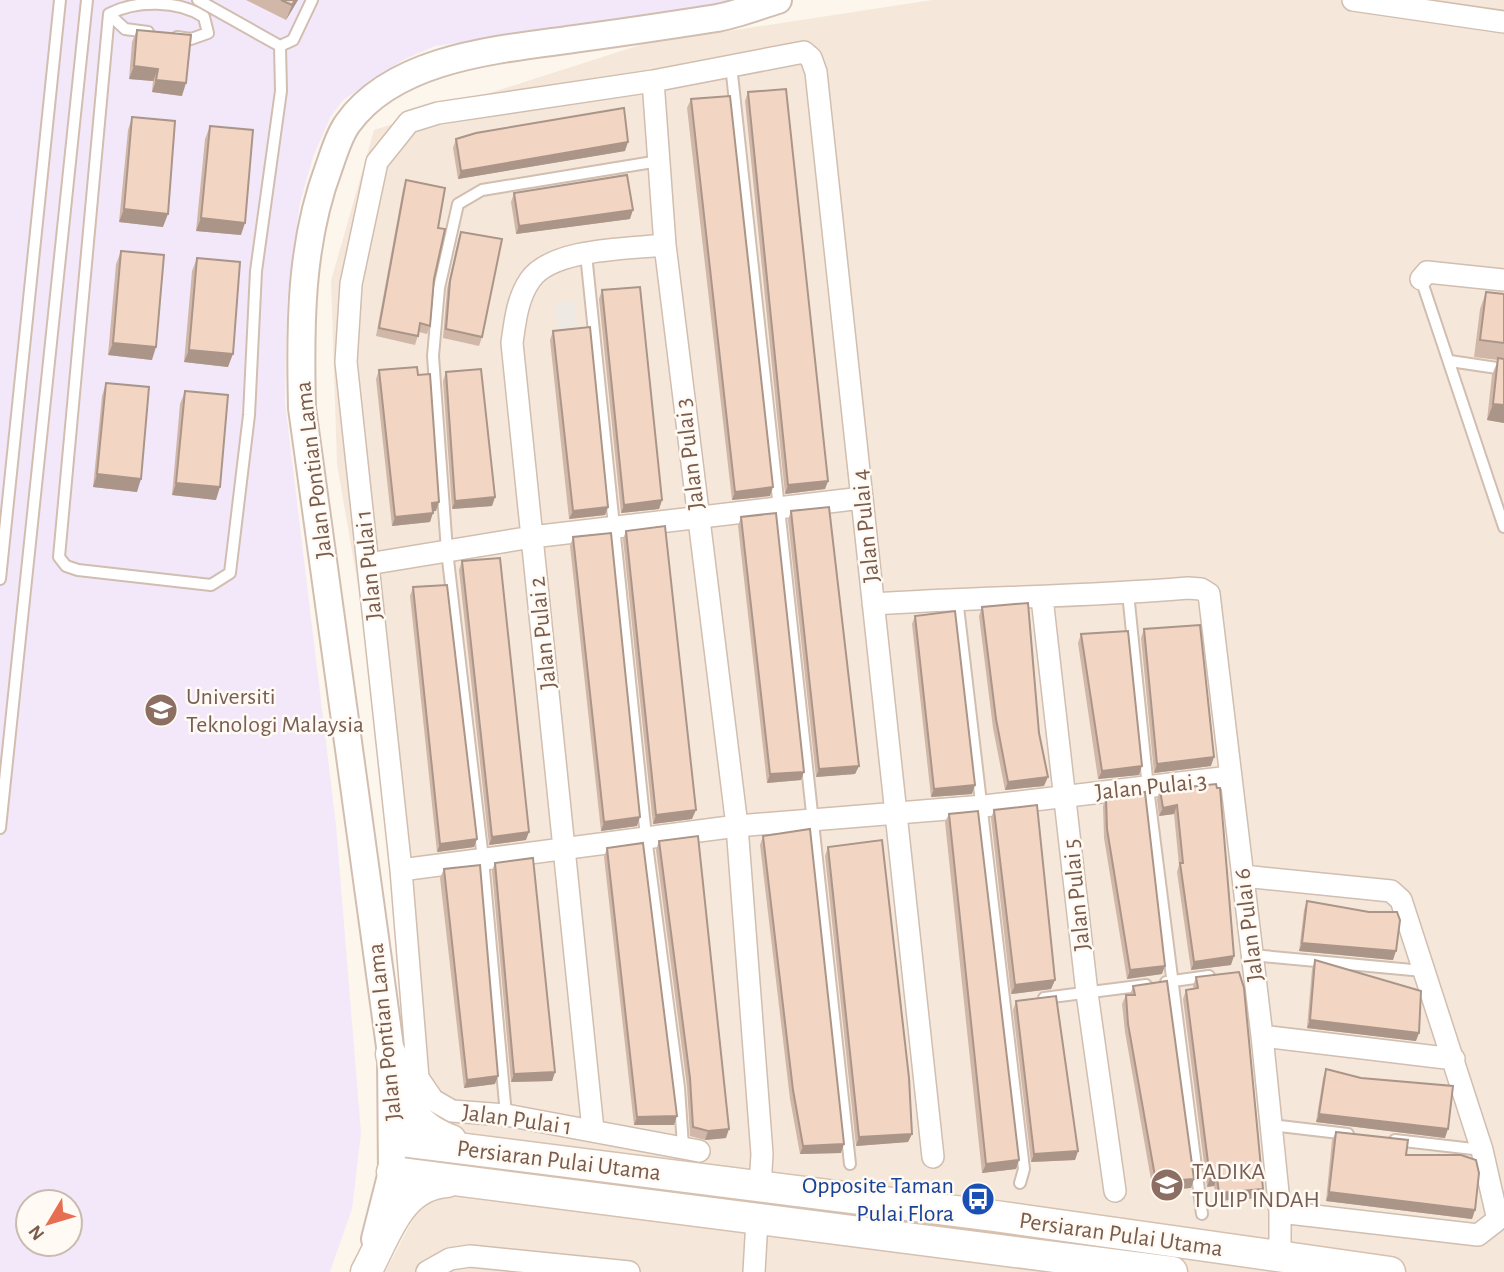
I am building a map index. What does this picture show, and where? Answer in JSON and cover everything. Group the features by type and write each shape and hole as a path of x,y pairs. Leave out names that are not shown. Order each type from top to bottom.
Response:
{"main road":[{"path":"391,1054 402,1094 419,1124 431,1133 481,1151"},
{"name":"Persiaran Pulai Utama","path":"394,1140 1390,1272"},
{"name":"Persiaran Pulai Utama","path":"392,1172 1172,1272"},
{"path":"365,1272 407,1198 423,1187 465,1181"},
{"path":"757,1220 760,1187"}],"street":[{"name":"Jalan Pontian Lama","path":"365,1272 392,1172 394,1140 391,1054 302,408 300,337 304,271 314,212 322,186 348,124 372,100 406,77 441,62 503,49 721,17 778,0"},
{"path":"1353,0 1504,22"},
{"name":"Jalan Pulai 4","path":"653,81 804,52 811,58 816,72 933,1157"},
{"name":"Jalan Pulai 3","path":"653,81 665,245 737,825 762,1154 760,1187"},
{"name":"Jalan Pulai 1","path":"653,81 438,113 409,122 377,162 351,284 346,362 401,870 418,1078 433,1100 452,1111 506,1115 691,1149"},
{"name":"Jalan Pulai 2","path":"593,1130 512,344 517,308 530,279 556,260 665,245"},
{"path":"1420,279 1427,272 1504,280"},
{"path":"368,564 532,537 862,498"},
{"name":"Jalan Pulai 6","path":"1128,593 1188,588 1201,589 1209,594 1243,876 1248,966 1262,1036 1280,1212 1280,1256"},
{"path":"873,604 957,598 1042,598 1128,593"},
{"name":"Jalan Pulai 5","path":"1042,598 1087,993 1115,1191"},
{"name":"Jalan Pulai 3","path":"737,825 984,806 1230,777"},
{"path":"401,870 737,825"},
{"path":"1243,876 1396,893 1401,900 1454,1059 1482,1150 1497,1216 1496,1221 1478,1235 1280,1212"},
{"path":"1262,1036 1454,1059"},
{"path":"754,1272 757,1220"},
{"path":"427,1272 450,1259 470,1256 629,1272"}],"lane":[{"path":"0,579 60,0"},
{"path":"0,828 87,0"},
{"path":"109,14 125,6 171,0 204,17 209,27 208,33 191,39 174,36"},
{"path":"198,0 280,46"},
{"path":"280,46 293,40 312,0"},
{"path":"109,14 59,543 59,557 66,566 78,570 211,585 230,573 247,442 256,271 281,91 280,46"},
{"path":"109,14 125,29 151,33"},
{"path":"731,65 781,507 850,1164"},
{"path":"506,1115 483,859 447,551 433,356 439,288 458,204 482,190 659,161"},
{"path":"586,254 646,837 680,1088 691,1149"},
{"path":"1420,279 1450,361 1504,527"},
{"path":"1450,361 1504,369"},
{"path":"1128,593 1148,788 1202,1214"},
{"path":"957,598 984,806 1024,1173 1020,1183"},
{"path":"1248,966 1423,971"},
{"path":"1032,999 1226,974"},
{"path":"1004,1003 1018,1001"},
{"path":"1271,1125 1363,1136"},
{"path":"1377,1137 1482,1150"}],"shaded area":[{"name":"Universiti Teknologi Malaysia","path":"0,0 740,0 642,18 435,46 403,60 343,100 330,118 313,157 300,203 287,302 285,402 336,825 361,1133 352,1209 330,1272 0,1272"},
{"path":"932,0 1504,0 1504,1272 385,1272 424,1198 392,784 337,464 331,281 374,130 643,44"},
{"path":"574,301 578,335 559,337 554,303"}],"building":[{"path":"281,0 295,0 292,5"},
{"path":"137,30 191,35 186,83 156,80 158,69 134,66"},
{"path":"786,89 828,481 788,485 748,92"},
{"path":"730,96 773,487 735,492 691,99"},
{"path":"624,108 628,142 461,171 456,139 476,133"},
{"path":"132,117 175,121 168,214 124,209"},
{"path":"210,126 253,130 245,223 201,218"},
{"path":"627,175 633,210 519,226 514,193"},
{"path":"406,180 445,188 438,228 445,229 434,279 430,326 420,323 418,336 379,328"},
{"path":"461,232 502,239 482,337 446,329 450,281"},
{"path":"121,251 164,255 156,347 113,343"},
{"path":"197,258 240,262 233,354 189,350"},
{"path":"640,287 662,500 624,505 602,290"},
{"path":"1486,292 1504,294 1504,343 1480,340"},
{"path":"590,327 608,507 573,511 553,331"},
{"path":"1498,358 1504,359 1504,405 1493,404"},
{"path":"417,367 418,375 430,374 439,502 432,503 433,513 395,517 379,370"},
{"path":"481,369 495,497 455,501 446,372"},
{"path":"106,383 149,387 141,479 97,474"},
{"path":"185,391 228,395 220,487 176,483"},
{"path":"829,507 859,766 819,769 791,511"},
{"path":"776,513 804,772 770,774 741,517"},
{"path":"665,526 696,810 656,815 626,531"},
{"path":"611,533 640,817 604,822 573,537"},
{"path":"500,558 529,832 492,837 462,561"},
{"path":"447,585 477,839 440,844 413,587"},
{"path":"1028,603 1039,733 1048,777 1008,782 996,719 982,607"},
{"path":"955,611 975,785 934,789 915,616"},
{"path":"1200,625 1214,757 1157,764 1144,629"},
{"path":"1128,631 1142,766 1102,771 1081,634"},
{"path":"1216,784 1217,788 1220,788 1234,956 1194,962 1180,863 1183,863 1177,805 1163,808 1160,790"},
{"path":"1145,792 1165,966 1130,970 1107,829 1106,798"},
{"path":"1037,805 1055,980 1015,985 994,810"},
{"path":"978,811 1019,1160 986,1164 949,814"},
{"path":"810,829 844,1144 803,1146 793,1090 763,836"},
{"path":"698,836 729,1129 708,1131 693,1127 690,1078 659,841"},
{"path":"882,840 909,1078 912,1134 859,1137 828,847"},
{"path":"643,843 677,1116 637,1117 607,848"},
{"path":"533,858 555,1072 514,1074 495,863"},
{"path":"480,865 498,1076 467,1080 444,869"},
{"path":"1307,901 1369,912 1397,912 1400,920 1396,951 1302,943"},
{"path":"1315,960 1421,991 1419,1033 1310,1020"},
{"path":"1239,972 1244,988 1263,1189 1219,1193 1217,1178 1210,1178 1186,990 1198,988 1196,977"},
{"path":"1167,981 1194,1179 1156,1182 1128,1024 1126,995 1135,995 1133,986"},
{"path":"1056,996 1078,1151 1034,1154 1016,1001"},
{"path":"1326,1069 1361,1078 1453,1086 1448,1129 1319,1114"},
{"path":"1336,1132 1408,1140 1406,1155 1461,1155 1476,1160 1479,1173 1475,1210 1329,1192"}],"place":[{"name":"Universiti Teknologi Malaysia","path":"161,710"},
{"name":"TADIKA TULIP INDAH","path":"1167,1185"},
{"name":"Opposite Taman Pulai Flora","path":"978,1199"}]}
